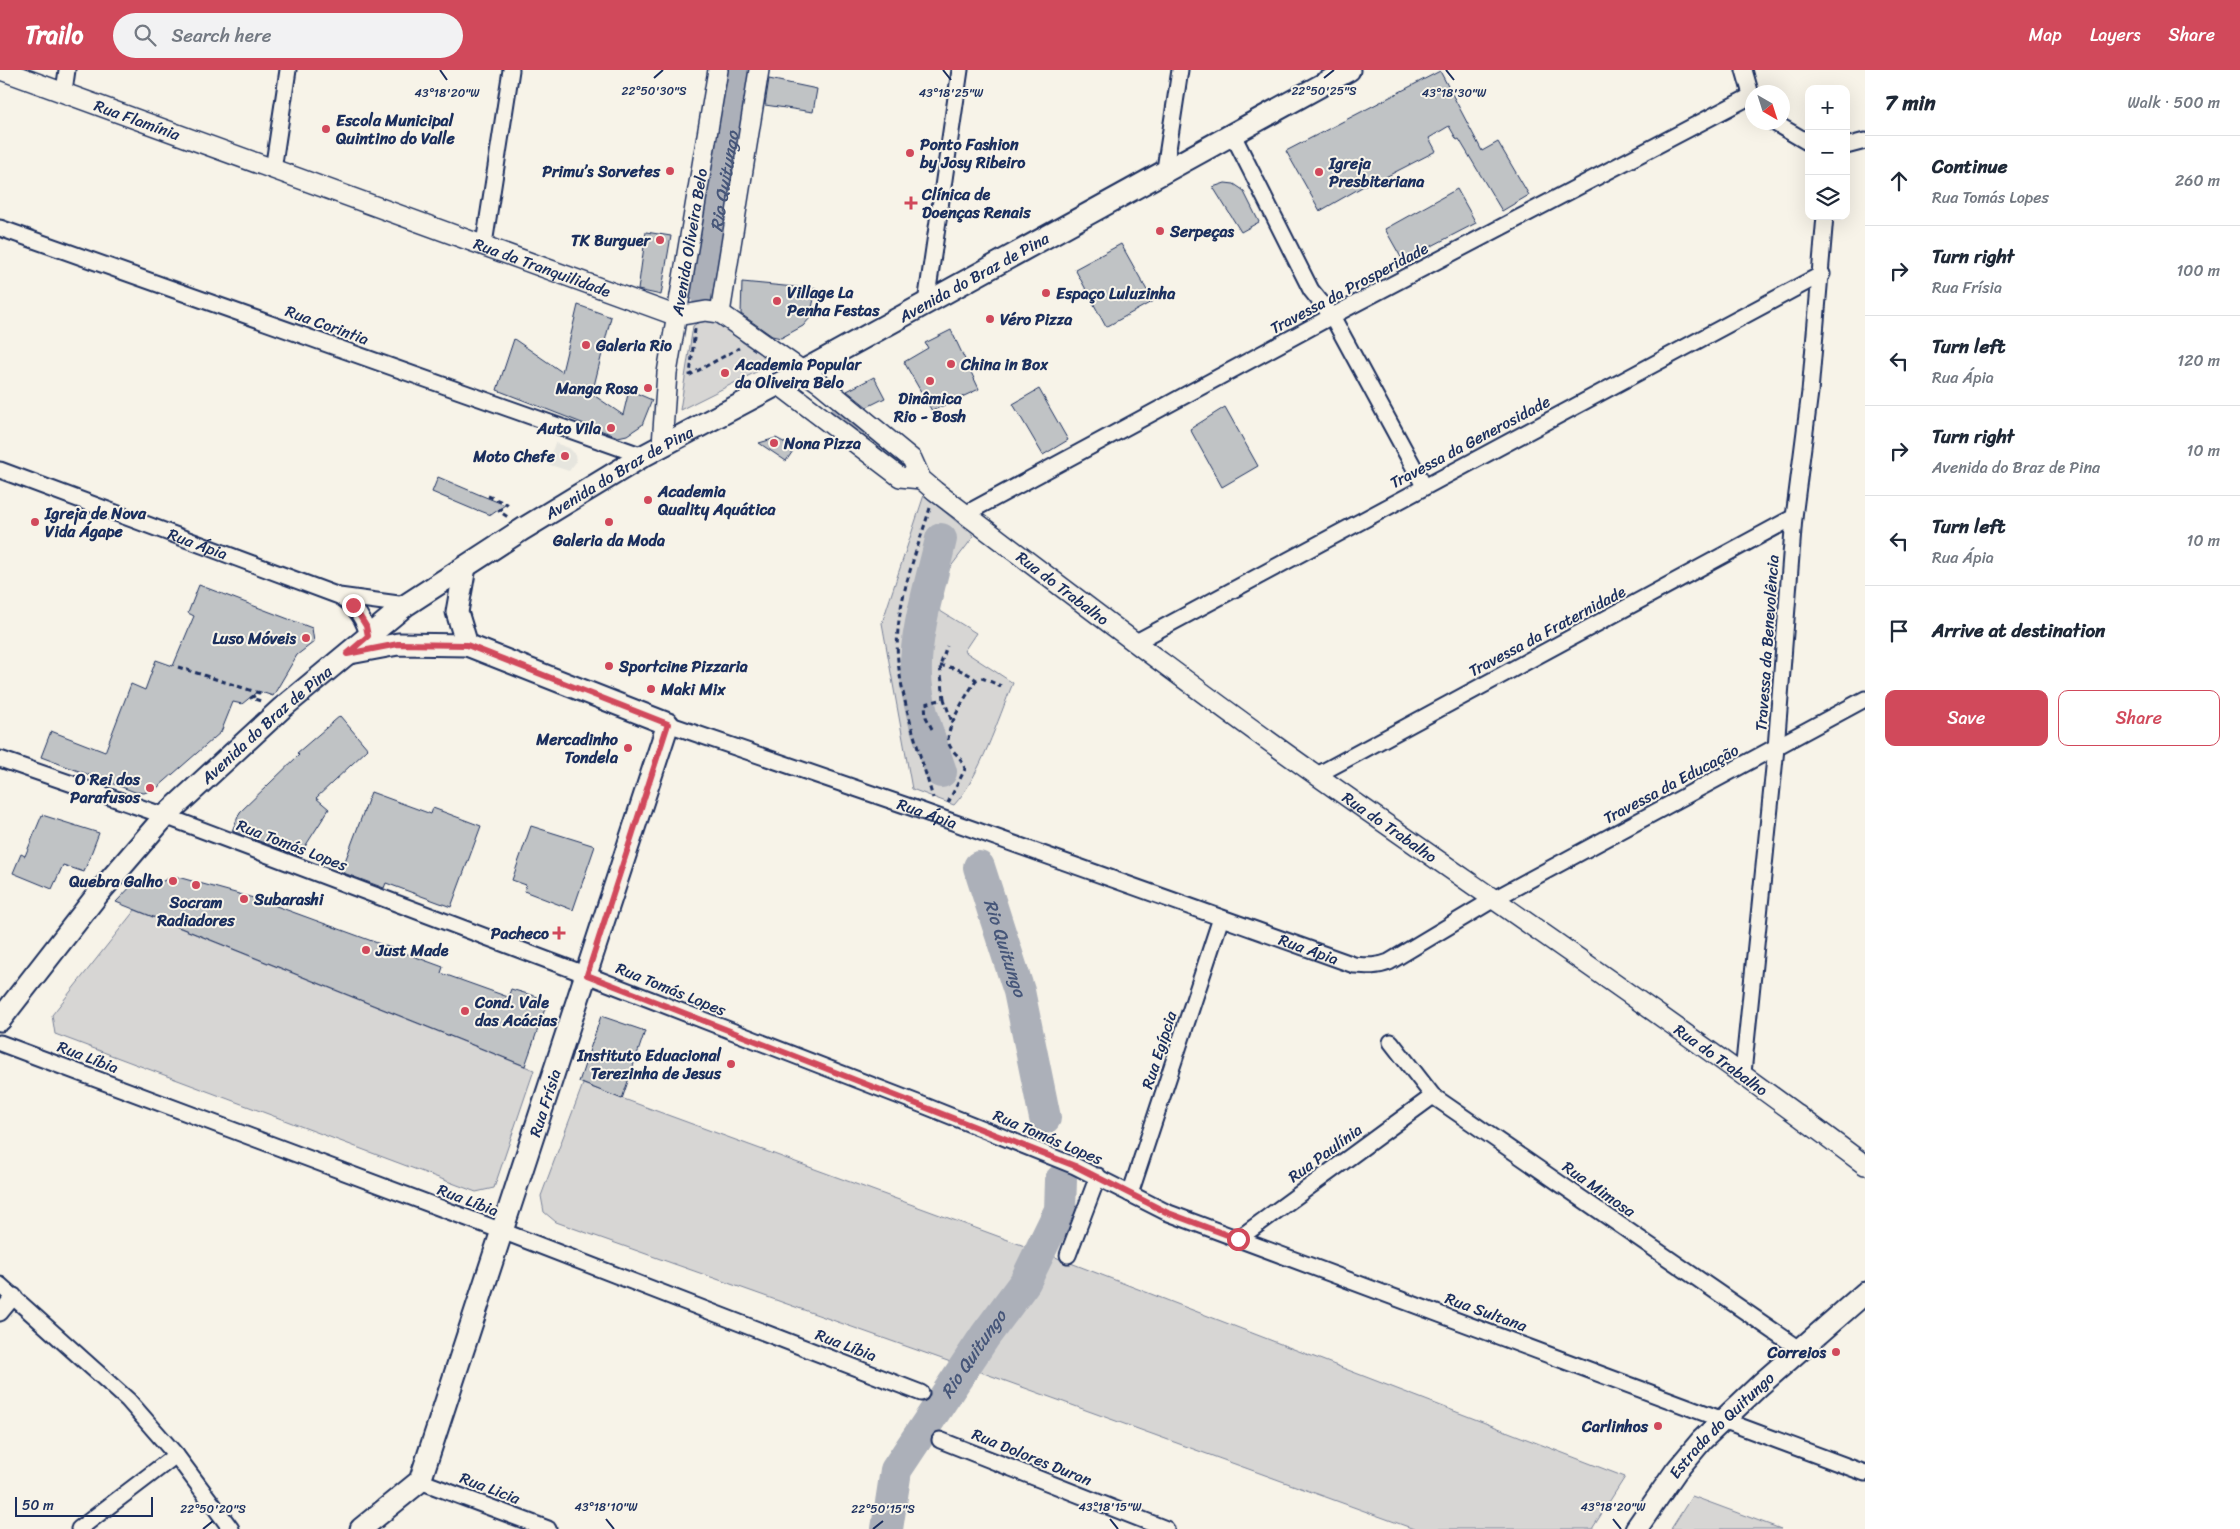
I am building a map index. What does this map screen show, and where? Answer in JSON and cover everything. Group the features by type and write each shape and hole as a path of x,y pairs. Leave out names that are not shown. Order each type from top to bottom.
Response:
{"main road":[{"name":"Avenida do Braz de Pina","path":"0,1020 104,887 165,816 282,708 406,605 523,528 662,445 803,371 1165,169 1349,70"},
{"path":"465,567 457,612 467,645"},
{"name":"Rua Ápia","path":"347,654 398,644 467,645 668,724"},
{"name":"Rua Frísia","path":"420,1480 668,724"},
{"name":"Estrada do Quitungo","path":"1636,1529 1676,1471 1723,1419 1865,1294"},
{"path":"361,1529 420,1480"}],"street":[{"name":"Rua Flamínia","path":"1,70 64,91 273,170"},
{"path":"64,91 67,70"},
{"path":"273,170 288,70"},
{"path":"484,244 511,70"},
{"name":"Avenida Oliveira Belo","path":"662,445 667,373 718,70"},
{"path":"720,313 759,70"},
{"path":"926,303 960,70"},
{"path":"1165,169 1180,70"},
{"path":"1744,70 1748,85"},
{"name":"Travessa da Prosperidade","path":"965,514 1332,316 1745,101"},
{"path":"1787,130 1805,141"},
{"path":"1232,133 1311,290 1332,316 1424,486"},
{"path":"1850,145 1865,141"},
{"name":"Rua da Tranquilidade","path":"273,170 484,244 677,316"},
{"name":"Travessa da Benevolência","path":"1743,1073 1776,748 1794,517 1810,392 1822,274 1825,220"},
{"name":"Rua Corintia","path":"0,228 643,456"},
{"name":"Travessa da Generosidade","path":"1136,642 1822,274"},
{"path":"677,316 706,311 720,313 803,371"},
{"name":"Rua do Trabalho","path":"803,371 912,459 928,485 1136,642 1317,775 1743,1073 1865,1165"},
{"name":"Rua do Trabalho","path":"778,384 900,477 928,485"},
{"name":"Rua Ápia","path":"0,470 340,596 406,605"},
{"name":"Travessa da Fraternidade","path":"1317,775 1794,517"},
{"name":"Rua Ápia","path":"340,596 353,605 366,626 368,636"},
{"name":"Travessa da Educação","path":"1494,899 1865,699"},
{"name":"Rua Ápia","path":"668,724 1354,965 1379,966 1494,899"},
{"name":"Rua Tomás Lopes","path":"0,759 165,816 587,975 928,1107 1098,1176 1166,1212 1238,1239"},
{"name":"Rua Egípcia","path":"1130,1194 1221,918"},
{"name":"Rua Mimosa","path":"1391,1042 1433,1096 1801,1350"},
{"name":"Rua Líbia","path":"0,1043 502,1231 921,1393"},
{"name":"Rua Paulínia","path":"1238,1239 1433,1096"},
{"path":"1068,1255 1098,1176"},
{"name":"Rua Sultana","path":"1238,1239 1865,1473"},
{"path":"0,1285 128,1400 176,1455 231,1529"},
{"path":"0,1313 14,1296"},
{"name":"Rua Dolores Duran","path":"940,1440 1166,1529"},
{"path":"79,1529 176,1455"},
{"name":"Rua Licia","path":"420,1480 548,1529"}],"path":[{"path":"699,325 695,329 690,374 742,346 737,341"},
{"path":"928,485 907,576 899,626 898,660 908,709 939,818"},
{"path":"488,496 507,504 499,510"},
{"path":"947,646 940,666 944,699 952,722"},
{"path":"940,666 948,666 972,675 976,680"},
{"path":"178,667 259,693 251,698 282,708"},
{"path":"939,818 943,814 965,769 962,759 949,745 948,739 952,722 976,680 982,678 1001,686"},
{"path":"932,728 926,717 925,704 944,699"}],"shaded area":[{"path":"709,320 729,327 742,342 774,363 680,410 693,326 700,321"},
{"path":"555,443 569,448 575,454 576,462 569,471 547,464"},
{"path":"924,495 974,536 937,585 932,606 976,633 964,651 1013,683 980,764 954,805 912,789 882,623"},
{"path":"135,910 534,1070 494,1188 476,1192 55,1034 52,1015"},
{"path":"583,1084 1030,1248 959,1365 556,1222 544,1212 541,1196"},
{"path":"1050,1255 1625,1477 1592,1529 1414,1529 978,1371 1030,1298"},
{"path":"1692,1496 1781,1529 1671,1529"}],"building":[{"path":"1440,71 1482,151 1498,142 1529,195 1502,211 1459,139 1457,140 1449,126 1429,138 1436,151 1370,185 1369,183 1320,211 1286,151"},
{"path":"769,79 817,89 813,112 765,105"},
{"path":"1225,183 1234,184 1243,190 1259,222 1241,232 1213,187"},
{"path":"1457,189 1476,223 1403,261 1385,229"},
{"path":"646,232 671,236 661,295 638,290"},
{"path":"1121,244 1153,301 1106,327 1075,269"},
{"name":"Village La Penha Festas","path":"742,282 816,289 810,318 803,326 781,338 772,336 741,314"},
{"path":"578,305 611,317 592,394 623,415 629,390 652,400 642,425 627,435 618,437 497,390 514,339 562,372"},
{"path":"951,330 979,389 932,411 904,362 928,348 925,343"},
{"path":"874,377 885,398 867,407 847,391"},
{"path":"1039,389 1068,440 1043,455 1013,404"},
{"path":"1225,407 1258,466 1222,487 1190,429"},
{"path":"776,438 795,448 786,461 759,443"},
{"path":"438,477 505,505 491,515 477,511 432,492"},
{"path":"199,585 312,628 314,642 297,655 273,696 258,691 242,704 233,702 221,732 157,788 144,793 135,792 41,757 51,731 105,752 131,684 145,690 156,660 173,666 194,616 188,613"},
{"path":"340,716 368,749 316,798 329,809 299,856 232,831 240,812 299,755 297,753"},
{"path":"371,792 431,814 433,808 481,826 451,907 386,883 384,888 341,872"},
{"path":"42,815 99,833 84,872 63,865 52,889 13,873 21,854 25,856"},
{"path":"531,826 595,846 573,910 524,891 526,885 512,880"},
{"path":"174,876 257,899 443,967 441,973 508,997 511,989 548,1000 525,1066 116,902 137,880 152,886"},
{"path":"601,1016 645,1031 622,1099 579,1082"}],"waterway":[{"name":"Rio Quitungo","path":"706,294 743,70"},
{"name":"Rio Quitungo","path":"842,422 909,471"},
{"name":"Rio Quitungo","path":"941,539 921,624 916,659 919,700 941,772"},
{"name":"Rio Quitungo","path":"979,867 1019,991 1045,1118"},
{"name":"Rio Quitungo","path":"887,1529 896,1470 985,1336 1025,1282 1060,1210 1061,1180"}],"place":[{"name":"Escola Municipal Quintino do Valle","path":"326,129"},
{"name":"Ponto Fashion by Josy Ribeiro","path":"910,153"},
{"name":"Primu’s Sorvetes","path":"670,171"},
{"name":"Igreja Presbiteriana","path":"1319,172"},
{"name":"Clínica de Doenças Renais","path":"911,203"},
{"name":"Serpeças","path":"1160,231"},
{"name":"TK Burguer","path":"660,240"},
{"name":"Espaço Luluzinha","path":"1046,293"},
{"name":"Village La Penha Festas","path":"777,301"},
{"name":"Véro Pizza","path":"990,319"},
{"name":"Galeria Rio","path":"586,345"},
{"name":"China in Box","path":"951,364"},
{"name":"Academia Popular da Oliveira Belo","path":"725,373"},
{"name":"Dinâmica Rio - Bosh","path":"930,381"},
{"name":"Manga Rosa","path":"648,388"},
{"name":"Auto Vila","path":"611,428"},
{"name":"Nona Pizza","path":"774,443"},
{"name":"Moto Chefe","path":"565,456"},
{"name":"Academia Quality Aquática","path":"648,500"},
{"name":"Igreja de Nova Vida Ágape","path":"35,522"},
{"name":"Galeria da Moda","path":"609,522"},
{"name":"Luso Móveis","path":"306,638"},
{"name":"Sportcine Pizzaria","path":"609,666"},
{"name":"Maki Mix","path":"651,689"},
{"name":"Mercadinho Tondela","path":"628,748"},
{"name":"O Rei dos Parafusos","path":"150,788"},
{"name":"Quebra Galho","path":"173,881"},
{"name":"Socram Radiadores","path":"196,885"},
{"name":"Subarashi","path":"244,899"},
{"name":"Pacheco","path":"559,933"},
{"name":"Just Made","path":"366,950"},
{"name":"Cond. Vale das Acácias","path":"465,1011"},
{"name":"Instituto Eduacional Terezinha de Jesus","path":"731,1064"},
{"name":"Correios","path":"1836,1352"},
{"name":"Carlinhos","path":"1658,1426"}],"route":[{"path":"353,605 366,626 368,636 347,654 398,644 467,645 668,724 587,975 1075,1166 1166,1212 1238,1239"}]}
